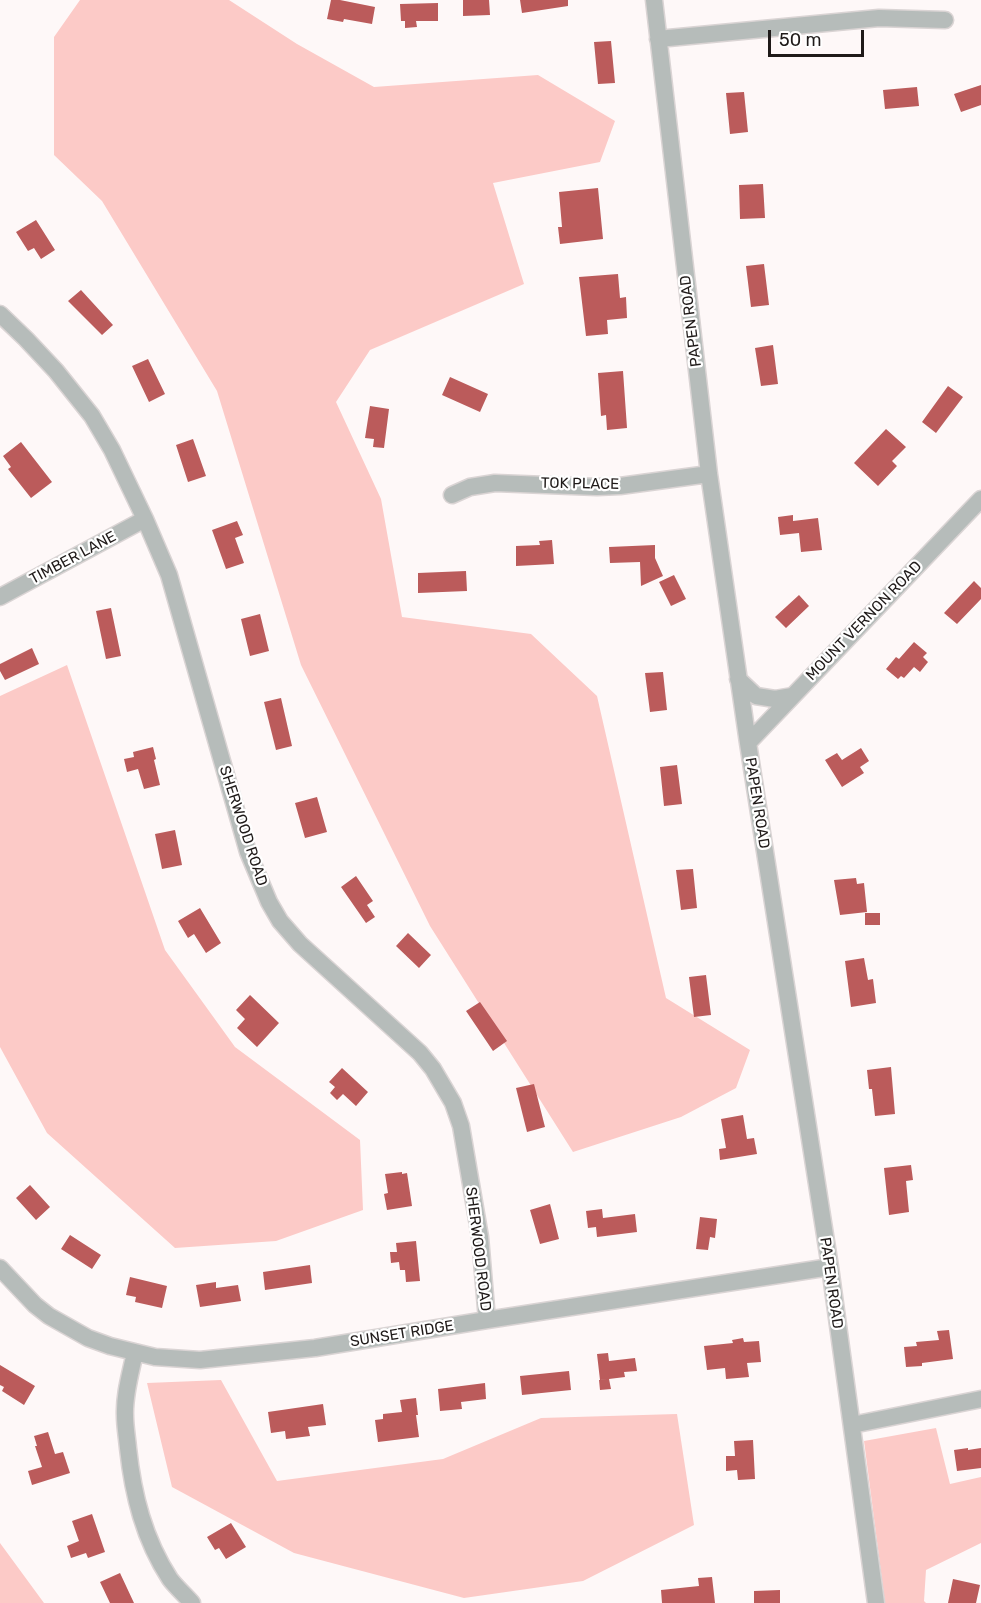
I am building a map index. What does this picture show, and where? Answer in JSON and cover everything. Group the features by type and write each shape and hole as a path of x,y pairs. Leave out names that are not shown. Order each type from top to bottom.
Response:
{"street":[{"name":"PAPEN ROAD","path":"654,0 709,474 738,679 830,1267 876,1603"},
{"path":"658,39 879,18 945,20"},
{"name":"SHERWOOD ROAD","path":"0,314 56,371 92,416 112,450 145,519 169,575 248,852 268,902 280,921 300,944 420,1053 433,1069 453,1103 461,1126 480,1237 487,1320"},
{"name":"TOK PLACE","path":"452,495 470,487 495,483 597,487 709,474"},
{"name":"MOUNT VERNON ROAD","path":"748,743 981,499"},
{"name":"TIMBER LANE","path":"0,597 145,519"},
{"path":"738,679 756,696 776,699 792,696"},
{"name":"SUNSET RIDGE","path":"0,1268 35,1305 49,1316 88,1338 155,1357 200,1360 315,1348 830,1267"},
{"path":"135,1352 126,1395 125,1415 131,1478 146,1532 157,1556 171,1580 192,1603"},
{"path":"852,1425 981,1399"}],"shaded area":[{"path":"80,0 229,0 297,44 374,87 538,75 615,121 600,162 493,183 524,284 370,350 336,402 381,499 402,617 531,634 597,696 666,998 750,1050 736,1088 681,1117 573,1152 430,926 301,665 217,391 102,201 54,155 54,37"},
{"path":"67,665 165,950 235,1047 360,1140 363,1210 276,1241 175,1248 47,1133 0,1047 0,696"},
{"path":"221,1380 277,1481 443,1459 541,1418 677,1414 694,1525 583,1581 464,1598 294,1553 172,1487 147,1383"},
{"path":"936,1428 950,1484 981,1477 981,1543 926,1570 924,1601 926,1603 885,1603 864,1441"},
{"path":"0,1543 44,1603 0,1603"}],"building":[{"path":"331,0 375,7 372,24 344,19 343,22 327,19"},
{"path":"463,0 489,0 490,15 463,16"},
{"path":"520,0 568,0 568,6 522,13"},
{"path":"438,3 438,21 416,21 417,27 405,28 405,21 401,21 400,4"},
{"path":"611,41 615,83 598,84 594,42"},
{"path":"981,85 981,105 961,112 954,94"},
{"path":"917,87 919,106 885,109 883,90"},
{"path":"744,92 748,132 730,134 726,93"},
{"path":"763,184 765,218 740,219 739,185"},
{"path":"598,188 603,239 560,244 558,227 562,227 559,192"},
{"path":"36,220 55,250 41,259 34,248 28,251 16,232"},
{"path":"764,264 769,305 751,307 746,266"},
{"path":"618,274 620,298 626,297 627,318 607,320 608,334 586,336 579,277"},
{"path":"81,290 113,325 102,335 68,301"},
{"path":"773,345 778,384 761,386 755,348"},
{"path":"148,359 165,394 149,402 132,366"},
{"path":"623,371 627,428 607,430 606,415 601,416 598,373"},
{"path":"450,377 488,394 480,412 442,395"},
{"path":"948,386 963,397 936,433 922,422"},
{"path":"370,406 389,409 384,448 373,447 374,439 365,438"},
{"path":"886,429 906,447 892,461 897,466 878,486 854,463"},
{"path":"193,439 206,476 188,482 176,445"},
{"path":"21,442 52,482 31,498 8,469 11,467 3,456"},
{"path":"793,515 793,521 818,518 822,550 801,552 799,533 780,535 778,517"},
{"path":"237,521 243,535 235,538 244,563 226,569 212,530"},
{"path":"552,540 554,564 516,566 516,546 540,545 539,541"},
{"path":"655,545 655,558 663,576 641,586 640,562 610,563 609,547"},
{"path":"466,571 467,591 418,593 418,573"},
{"path":"674,575 686,599 671,606 659,582"},
{"path":"974,581 981,588 981,599 957,624 944,613"},
{"path":"799,595 809,606 786,628 775,617"},
{"path":"111,608 121,656 106,659 96,611"},
{"path":"260,614 269,651 250,656 241,619"},
{"path":"914,642 927,653 923,657 928,662 920,672 914,667 904,678 901,676 898,679 886,669 896,657 899,659"},
{"path":"32,648 39,664 5,680 0,671 0,664"},
{"path":"663,672 667,710 650,712 645,673"},
{"path":"281,698 292,746 276,750 264,702"},
{"path":"153,747 160,785 144,789 138,769 127,772 124,759 134,757 133,752"},
{"path":"861,748 869,761 860,767 864,773 842,787 825,760 837,753 842,760"},
{"path":"677,765 682,804 664,806 660,767"},
{"path":"317,797 327,832 305,838 295,803"},
{"path":"175,830 182,865 162,869 155,834"},
{"path":"693,869 697,908 681,910 676,870"},
{"path":"356,876 373,901 367,905 375,917 366,923 341,887"},
{"path":"856,878 857,884 864,883 867,912 840,915 834,880"},
{"path":"200,908 221,943 206,953 194,934 188,938 178,921"},
{"path":"865,913 880,913 880,925 865,925"},
{"path":"408,933 431,955 419,968 396,946"},
{"path":"864,958 868,980 873,979 876,1003 851,1007 845,961"},
{"path":"706,975 711,1015 694,1017 689,977"},
{"path":"250,995 279,1023 257,1047 237,1028 245,1019 236,1010"},
{"path":"480,1002 507,1041 493,1051 466,1011"},
{"path":"891,1067 895,1114 875,1116 867,1070"},
{"path":"342,1068 368,1092 356,1106 343,1094 337,1100 330,1093 335,1087 329,1082"},
{"path":"534,1084 545,1127 527,1132 516,1088"},
{"path":"743,1115 747,1139 754,1138 757,1154 720,1160 719,1149 726,1148 721,1119"},
{"path":"911,1165 913,1180 906,1181 909,1212 889,1215 884,1168"},
{"path":"402,1172 402,1174 407,1173 412,1206 387,1210 384,1194 388,1193 385,1174"},
{"path":"30,1185 50,1207 36,1220 16,1198"},
{"path":"550,1204 559,1239 540,1244 530,1210"},
{"path":"602,1209 603,1218 635,1214 637,1232 597,1237 596,1227 588,1228 586,1211"},
{"path":"700,1217 717,1219 715,1238 710,1237 708,1250 696,1249"},
{"path":"70,1235 101,1255 92,1269 61,1249"},
{"path":"416,1241 420,1281 406,1282 405,1270 400,1270 399,1262 391,1263 390,1252 397,1252 396,1243"},
{"path":"310,1265 312,1283 265,1290 263,1272"},
{"path":"130,1277 167,1286 162,1308 135,1302 136,1297 126,1295"},
{"path":"216,1282 216,1288 238,1285 241,1301 200,1307 196,1285"},
{"path":"949,1330 953,1359 906,1367 904,1347 917,1346 916,1342 939,1340 937,1331"},
{"path":"743,1338 744,1342 759,1341 761,1362 747,1363 749,1377 726,1379 725,1368 707,1370 704,1346 733,1343 732,1340"},
{"path":"608,1353 609,1361 635,1358 637,1371 624,1372 625,1377 609,1379 611,1389 600,1390 597,1354"},
{"path":"0,1365 35,1386 24,1405 2,1391 4,1387 0,1385"},
{"path":"569,1371 571,1390 522,1395 520,1376"},
{"path":"485,1383 486,1399 461,1402 462,1409 440,1411 438,1389"},
{"path":"416,1398 419,1437 378,1442 375,1420 383,1419 383,1414 402,1412 400,1400"},
{"path":"323,1404 326,1425 308,1427 310,1436 286,1439 285,1431 271,1433 268,1412"},
{"path":"48,1432 55,1454 63,1452 70,1473 32,1485 28,1471 42,1467 34,1436"},
{"path":"753,1440 755,1479 738,1480 737,1470 726,1471 726,1456 735,1456 734,1441"},
{"path":"968,1448 968,1450 981,1448 981,1468 957,1471 954,1450"},
{"path":"92,1514 105,1552 88,1558 86,1553 71,1558 67,1546 79,1541 72,1521"},
{"path":"231,1523 246,1547 226,1559 219,1548 215,1550 207,1537"},
{"path":"120,1573 134,1603 110,1603 100,1582"},
{"path":"712,1577 715,1603 662,1603 661,1590 699,1586 698,1578"},
{"path":"953,1579 980,1585 976,1603 948,1603"},
{"path":"780,1590 780,1603 754,1603 754,1591"}]}
